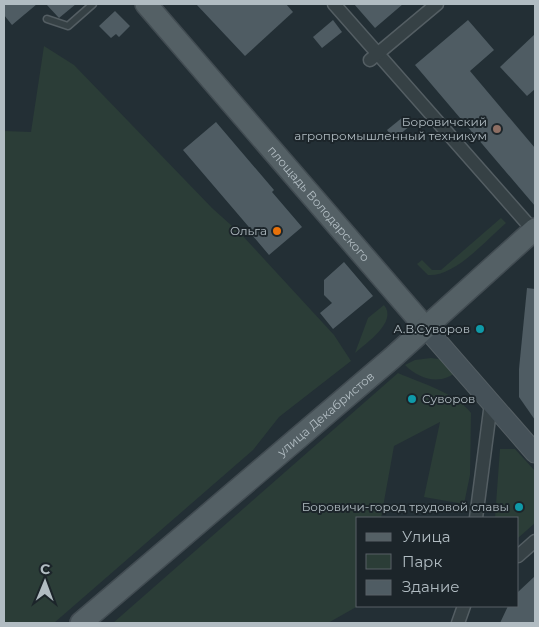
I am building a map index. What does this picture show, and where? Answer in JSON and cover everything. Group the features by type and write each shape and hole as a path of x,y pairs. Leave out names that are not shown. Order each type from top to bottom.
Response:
{"main road":[{"name":"площадь Володарского","path":"146,4 535,453"},
{"name":"улица Декабристов","path":"81,623 392,358 534,230"}],"street":[{"path":"334,4 374,57 534,230"},
{"path":"374,57 437,4"},
{"path":"476,517 491,403"},
{"path":"519,555 535,541"},
{"path":"458,623 464,607"}],"lane":[{"path":"47,19 68,26 93,4"}],"green space":[{"path":"44,46 74,65 212,208 241,234 334,335 351,361 279,417 253,450 54,623 4,623 4,131 31,132"},
{"path":"501,218 506,223 470,256 449,270 428,275 417,264 422,260 432,270 441,270"},
{"path":"384,305 387,318 384,325 373,338 355,353 368,318"},
{"path":"431,358 445,360 458,370 445,378 431,379 417,374 405,365 415,360"},
{"path":"398,373 447,394 457,400 471,413 470,475 464,504 424,497 440,422 394,446 381,517 356,517 356,607 328,623 113,623"},
{"path":"500,449 515,449 535,471 535,523 519,537 519,517 495,517"}],"building":[{"path":"4,4 37,4 12,25 4,15"},
{"path":"46,4 76,4 59,18"},
{"path":"196,4 286,4 293,12 245,56"},
{"path":"354,4 403,4 375,28"},
{"path":"115,11 130,26 119,37 116,34 111,38 99,26"},
{"path":"333,20 342,32 322,48 313,37"},
{"path":"468,20 494,50 470,71 535,148 535,206 415,65"},
{"path":"535,34 535,89 527,96 500,67"},
{"path":"403,117 410,126 394,139 387,130"},
{"path":"216,122 274,190 272,192 302,227 269,255 252,235 254,233 183,150"},
{"path":"344,262 373,296 333,329 320,313 332,303 324,295 324,280"},
{"path":"527,288 535,289 535,420 519,397 519,369"},
{"path":"535,576 535,623 500,623 508,607 519,607 519,591"}],"place":[{"name":"Боровичский агропромышленный техникум","path":"497,129"},
{"name":"Ольга","path":"277,231"},
{"name":"А.В.Суворов","path":"480,329"},
{"name":"Суворов","path":"412,399"},
{"name":"Боровичи-город трудовой славы","path":"519,507"}]}
